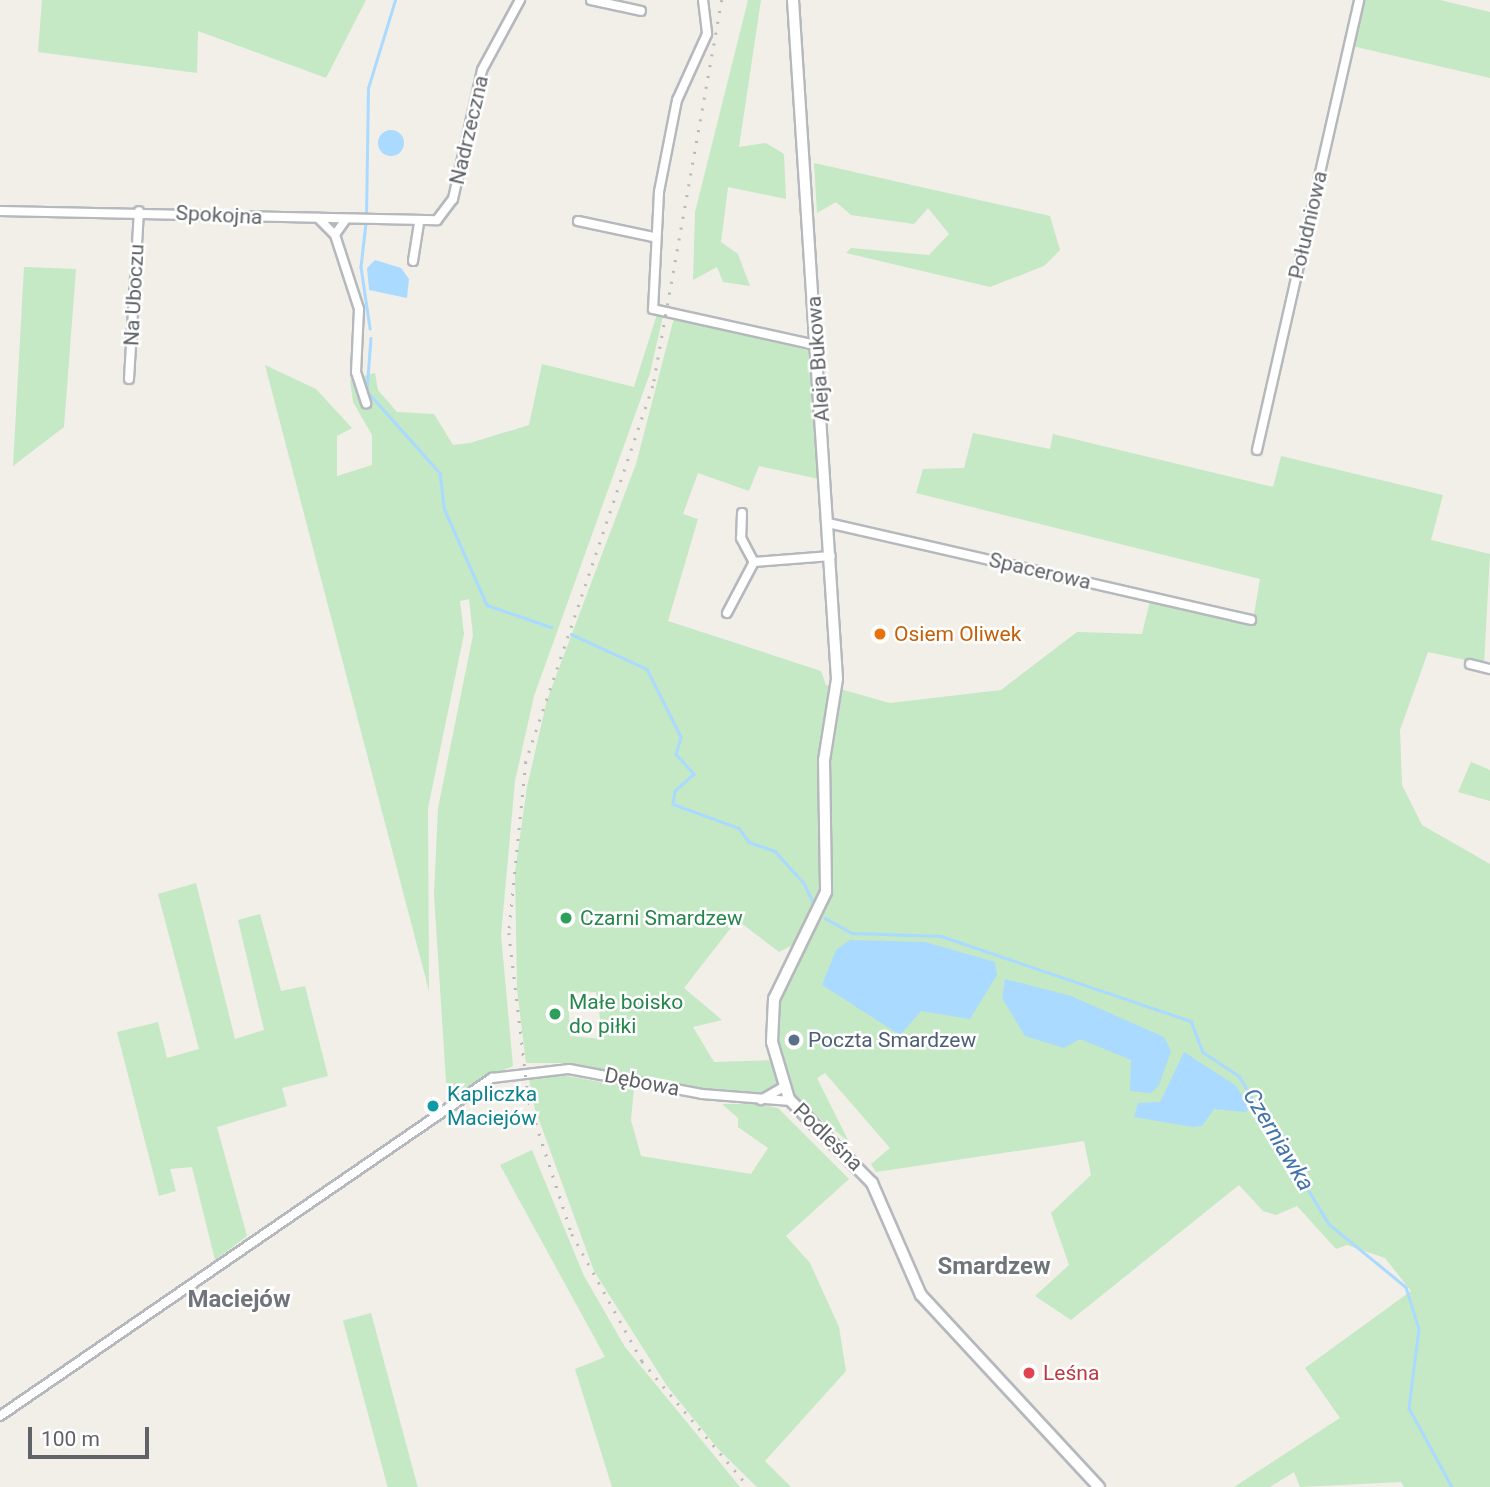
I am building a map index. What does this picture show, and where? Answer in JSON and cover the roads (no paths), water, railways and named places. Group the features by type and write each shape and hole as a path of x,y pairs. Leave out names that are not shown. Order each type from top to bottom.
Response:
{"street":[{"name":"Nadrzeczna","path":"437,220 453,199 482,70 520,0"},
{"path":"591,0 641,11"},
{"path":"703,0 707,34 674,109 653,237 653,309 817,345"},
{"name":"Aleja Bukowa","path":"793,0 831,556 834,718"},
{"name":"Południowa","path":"1257,450 1359,0"},
{"name":"Spokojna","path":"0,211 139,211 419,224 437,220"},
{"name":"Na Uboczu","path":"129,379 139,211"},
{"path":"318,218 335,235 359,309 356,372 366,403"},
{"path":"335,235 346,219"},
{"path":"578,221 653,237"},
{"path":"413,261 419,224"},
{"path":"742,513 741,538 754,562"},
{"name":"Spacerowa","path":"828,523 1251,620"},
{"path":"754,562 831,556"},
{"path":"727,613 754,562"},
{"path":"1470,664 1490,669"},
{"name":"Podleśna","path":"834,718 824,760 825,898 770,1016 782,1088 790,1101 872,1182 907,1270 930,1308 1099,1487"},
{"name":"Dębowa","path":"0,1416 290,1222 462,1095 522,1070 569,1069 761,1100 790,1101"},
{"path":"761,1100 782,1088"}],"water":[{"path":"391,130 400,134 404,143 400,152 391,156 382,152 378,143 382,134"},
{"path":"375,260 401,268 409,279 407,298 369,290 367,268"},
{"path":"850,940 925,942 995,962 997,975 970,1019 921,1011 900,1035 822,985 836,950"},
{"path":"1005,979 1071,996 1164,1037 1171,1051 1159,1085 1151,1093 1130,1091 1131,1060 1080,1039 1064,1048 1025,1036 1002,998"},
{"path":"1184,1052 1235,1085 1250,1106 1246,1112 1214,1109 1202,1126 1193,1127 1134,1117 1138,1103 1160,1102"}],"waterway":[{"name":"Czerniawka","path":"366,216 368,88 395,0"},
{"name":"Czerniawka","path":"366,223 361,267 370,328"},
{"name":"Czerniawka","path":"371,338 367,391 440,473 444,508 487,605 551,627"},
{"name":"Czerniawka","path":"571,634 647,669 681,737 676,754 694,774 675,791 673,804 739,828 749,842 775,851 804,883 815,907"},
{"name":"Czerniawka","path":"825,918 852,933 941,936 1191,1021 1203,1052 1239,1076 1329,1224 1406,1287 1419,1329 1409,1408 1452,1487"}],"railway":[{"path":"722,0 653,386 526,762 509,933 529,1102 572,1234 642,1361 749,1487"}],"place":[{"name":"Osiem Oliwek","path":"880,634"},
{"name":"Czarni Smardzew","path":"566,918"},
{"name":"Małe boisko do piłki","path":"555,1014"},
{"name":"Poczta Smardzew","path":"794,1040"},
{"name":"Kapliczka Maciejów","path":"433,1106"},
{"name":"Leśna","path":"1029,1373"}],"district":[{"name":"Smardzew","path":"994,1267"},
{"name":"Maciejów","path":"239,1300"}]}
